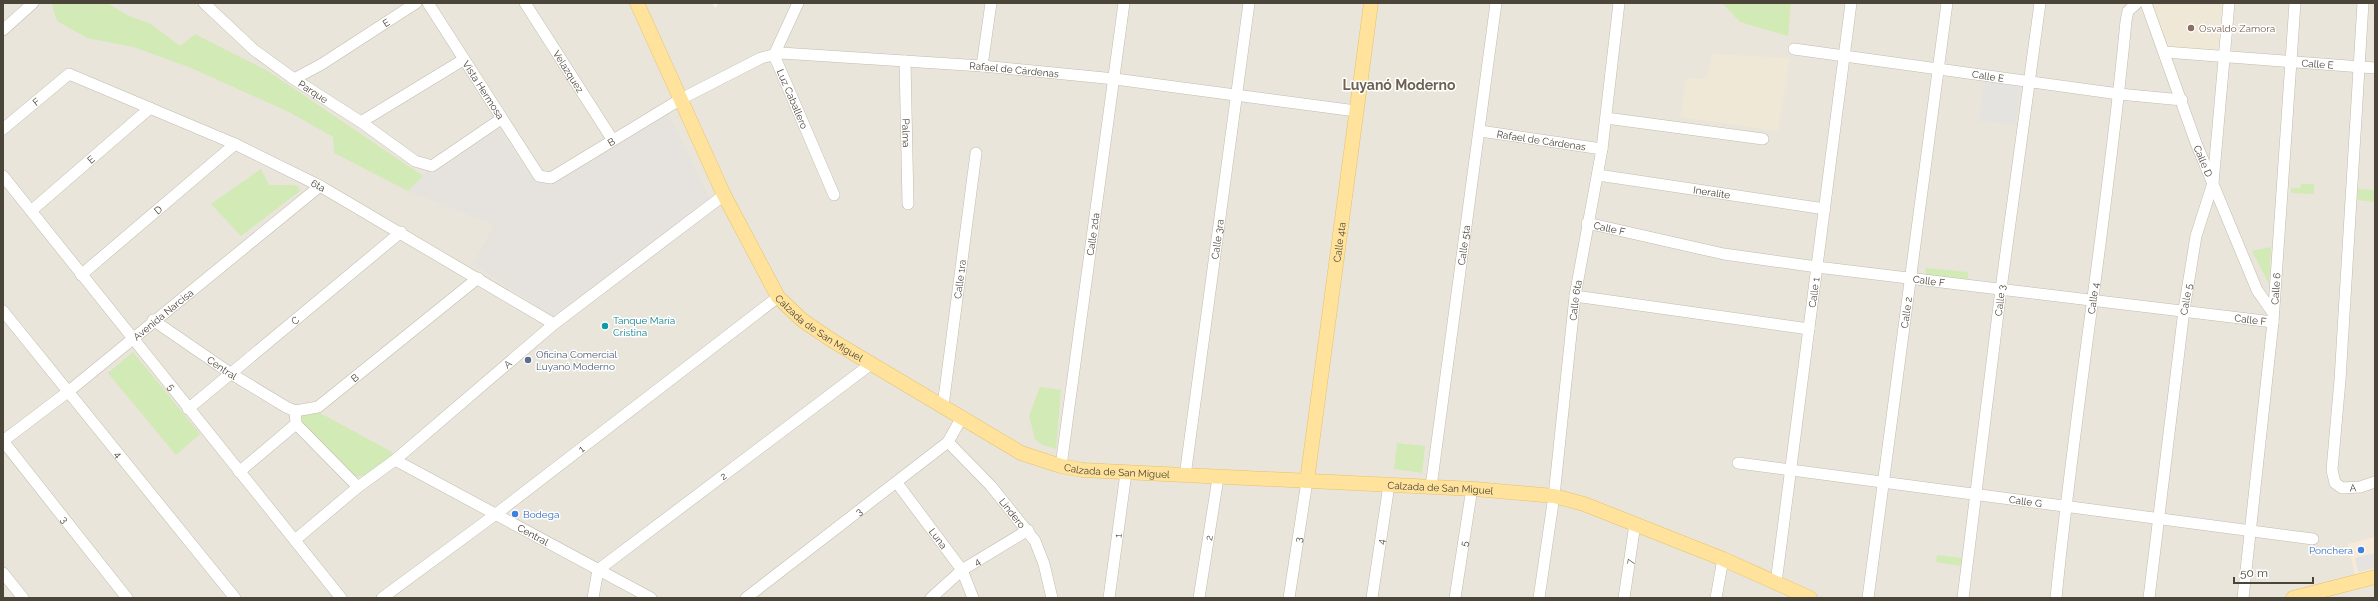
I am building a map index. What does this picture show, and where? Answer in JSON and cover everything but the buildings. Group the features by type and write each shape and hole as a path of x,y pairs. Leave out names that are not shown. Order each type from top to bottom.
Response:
{"main road":[{"name":"Calzada de San Miguel","path":"637,3 724,195 778,297 802,320 833,342 1021,453 1061,466 1126,473 1472,488 1554,496 1584,504 1723,559 1810,598"},
{"name":"Calle 4ta","path":"1307,481 1371,3"},
{"path":"2294,598 2375,577"}],"street":[{"path":"3,30 33,3"},
{"name":"Parque","path":"204,3 254,50 294,79 361,122 415,161 432,166 501,119"},
{"name":"E","path":"294,79 322,64 416,3"},
{"name":"Vista Hermosa","path":"428,3 463,60 539,176"},
{"name":"Velazquez","path":"525,3 612,139"},
{"path":"774,55 798,3"},
{"path":"982,66 991,3"},
{"name":"Calle 2da","path":"1061,466 1115,79 1124,3"},
{"name":"Calle 3ra","path":"1185,476 1249,3"},
{"name":"Calle 5ta","path":"1431,487 1496,3"},
{"name":"Calle 6ta","path":"1539,598 1554,496 1575,296 1587,223 1598,175 1602,149 1619,3"},
{"name":"Calle 1","path":"1776,583 1851,3"},
{"name":"Calle 2","path":"1868,598 1909,279 1947,3"},
{"name":"Calle 3","path":"1963,598 2001,289 2031,82 2040,3"},
{"name":"Calle 4","path":"2056,598 2065,505 2094,299 2119,94 2126,21 2128,11 2137,3"},
{"name":"Calle D","path":"2146,3 2213,183 2257,290 2273,317"},
{"name":"Calle 5","path":"2149,598 2184,310 2196,236 2213,183 2229,3"},
{"name":"Calle 6","path":"2243,598 2273,317 2294,3"},
{"path":"2359,66 2363,3"},
{"name":"Calle E","path":"1794,49 2119,94 2182,100"},
{"name":"Calle E","path":"2165,52 2224,58 2375,68"},
{"name":"Rafael de Cárdenas","path":"681,99 751,62 781,54 982,66 1115,79 1356,111"},
{"name":"Luz Caballero","path":"774,55 834,195"},
{"path":"361,122 463,60"},
{"name":"Palma","path":"905,61 908,204"},
{"name":"A","path":"2359,66 2340,380 2332,461 2333,479 2338,486 2347,488 2375,482"},
{"name":"6ta","path":"69,74 235,144 320,186 401,232 554,324"},
{"name":"F","path":"3,129 69,74"},
{"name":"B","path":"539,176 551,178 612,139 681,99"},
{"name":"E","path":"31,211 150,108"},
{"path":"1606,118 1762,139"},
{"name":"Rafael de Cárdenas","path":"1480,131 1602,149"},
{"name":"D","path":"81,275 235,144"},
{"name":"Calle 1ra","path":"943,406 976,153"},
{"name":"Ineralite","path":"1598,175 1825,209"},
{"name":"5","path":"3,176 131,339 341,598"},
{"name":"Avenida Narcisa","path":"3,441 69,391 153,320 320,186"},
{"name":"A","path":"295,540 358,487 394,460 554,324 724,195"},
{"name":"Calle F","path":"1587,223 1724,254 1817,267 1909,279 2184,310 2273,317"},
{"name":"C","path":"188,409 401,232"},
{"name":"B","path":"295,411 318,407 478,278"},
{"path":"1575,296 1810,329"},
{"name":"1","path":"382,598 496,514 778,297"},
{"name":"4","path":"3,310 236,598"},
{"name":"Central","path":"153,320 230,373 295,411"},
{"name":"2","path":"598,570 871,364"},
{"path":"295,411 296,424 358,487"},
{"name":"3","path":"746,598 897,483 948,442 962,417"},
{"path":"239,472 296,424"},
{"name":"3","path":"3,441 127,598"},
{"name":"Lindero","path":"948,442 1028,530 1036,541 1044,564 1052,598"},
{"name":"Central","path":"394,460 651,598"},
{"name":"Calle G","path":"1738,463 2250,529 2313,539"},
{"name":"1","path":"1109,598 1126,473"},
{"name":"2","path":"1199,598 1218,478"},
{"name":"3","path":"1289,598 1307,481"},
{"name":"Luna","path":"897,483 962,570 973,598"},
{"name":"4","path":"1372,598 1388,485"},
{"name":"5","path":"1455,598 1472,488"},
{"name":"7","path":"1624,598 1635,524"},
{"name":"4","path":"931,598 962,570 1028,530"},
{"path":"1716,598 1723,559"},
{"path":"593,598 598,570"},
{"path":"3,573 23,598"}],"shaded area":[{"path":"3,3 711,3 716,8 718,3 2375,3 2375,598 3,598"},
{"name":"Osvaldo Zamora","path":"2146,3 2229,3 2225,58 2165,52"},
{"path":"1712,54 1790,58 1778,131 1680,117 1687,78 1707,79"},
{"path":"1984,79 2021,84 2015,125 1979,121"},
{"path":"665,107 710,199 554,317 473,264 494,225 408,191 439,159 495,123 535,182"},
{"path":"2375,537 2375,570 2355,574 2348,544"},
{"path":"2375,553 2375,568 2358,572 2355,558"}],"green space":[{"path":"56,3 107,3 129,16 151,24 180,46 195,34 268,71 423,176 408,191 334,153 333,137 289,112 189,67 133,47 87,38 57,21 52,5"},
{"path":"1722,3 1791,3 1788,36 1740,22"},
{"path":"261,169 269,185 295,185 298,186 300,191 241,236 211,204"},
{"path":"2301,184 2314,184 2314,194 2291,193 2291,188 2300,188"},
{"path":"2358,189 2375,190 2375,202 2357,200"},
{"path":"2271,247 2269,284 2252,251"},
{"path":"1926,268 1968,272 1968,279 1925,275"},
{"path":"133,352 200,434 176,455 108,373"},
{"path":"1040,387 1061,390 1056,449 1042,445 1035,439 1029,416"},
{"path":"320,413 392,452 392,457 372,473 356,477 299,420 301,414"},
{"path":"1397,443 1425,446 1422,473 1394,469"},
{"path":"1937,555 1962,558 1961,566 1936,562"}],"place":[{"name":"Osvaldo Zamora","path":"2191,28"},
{"name":"Tanque María Cristina","path":"605,326"},
{"name":"Oficina Comercial Luyanó Moderno","path":"528,360"},
{"name":"Bodega","path":"515,514"},
{"name":"Ponchera","path":"2361,550"}],"district":[{"name":"Luyanó Moderno","path":"1399,85"}]}
